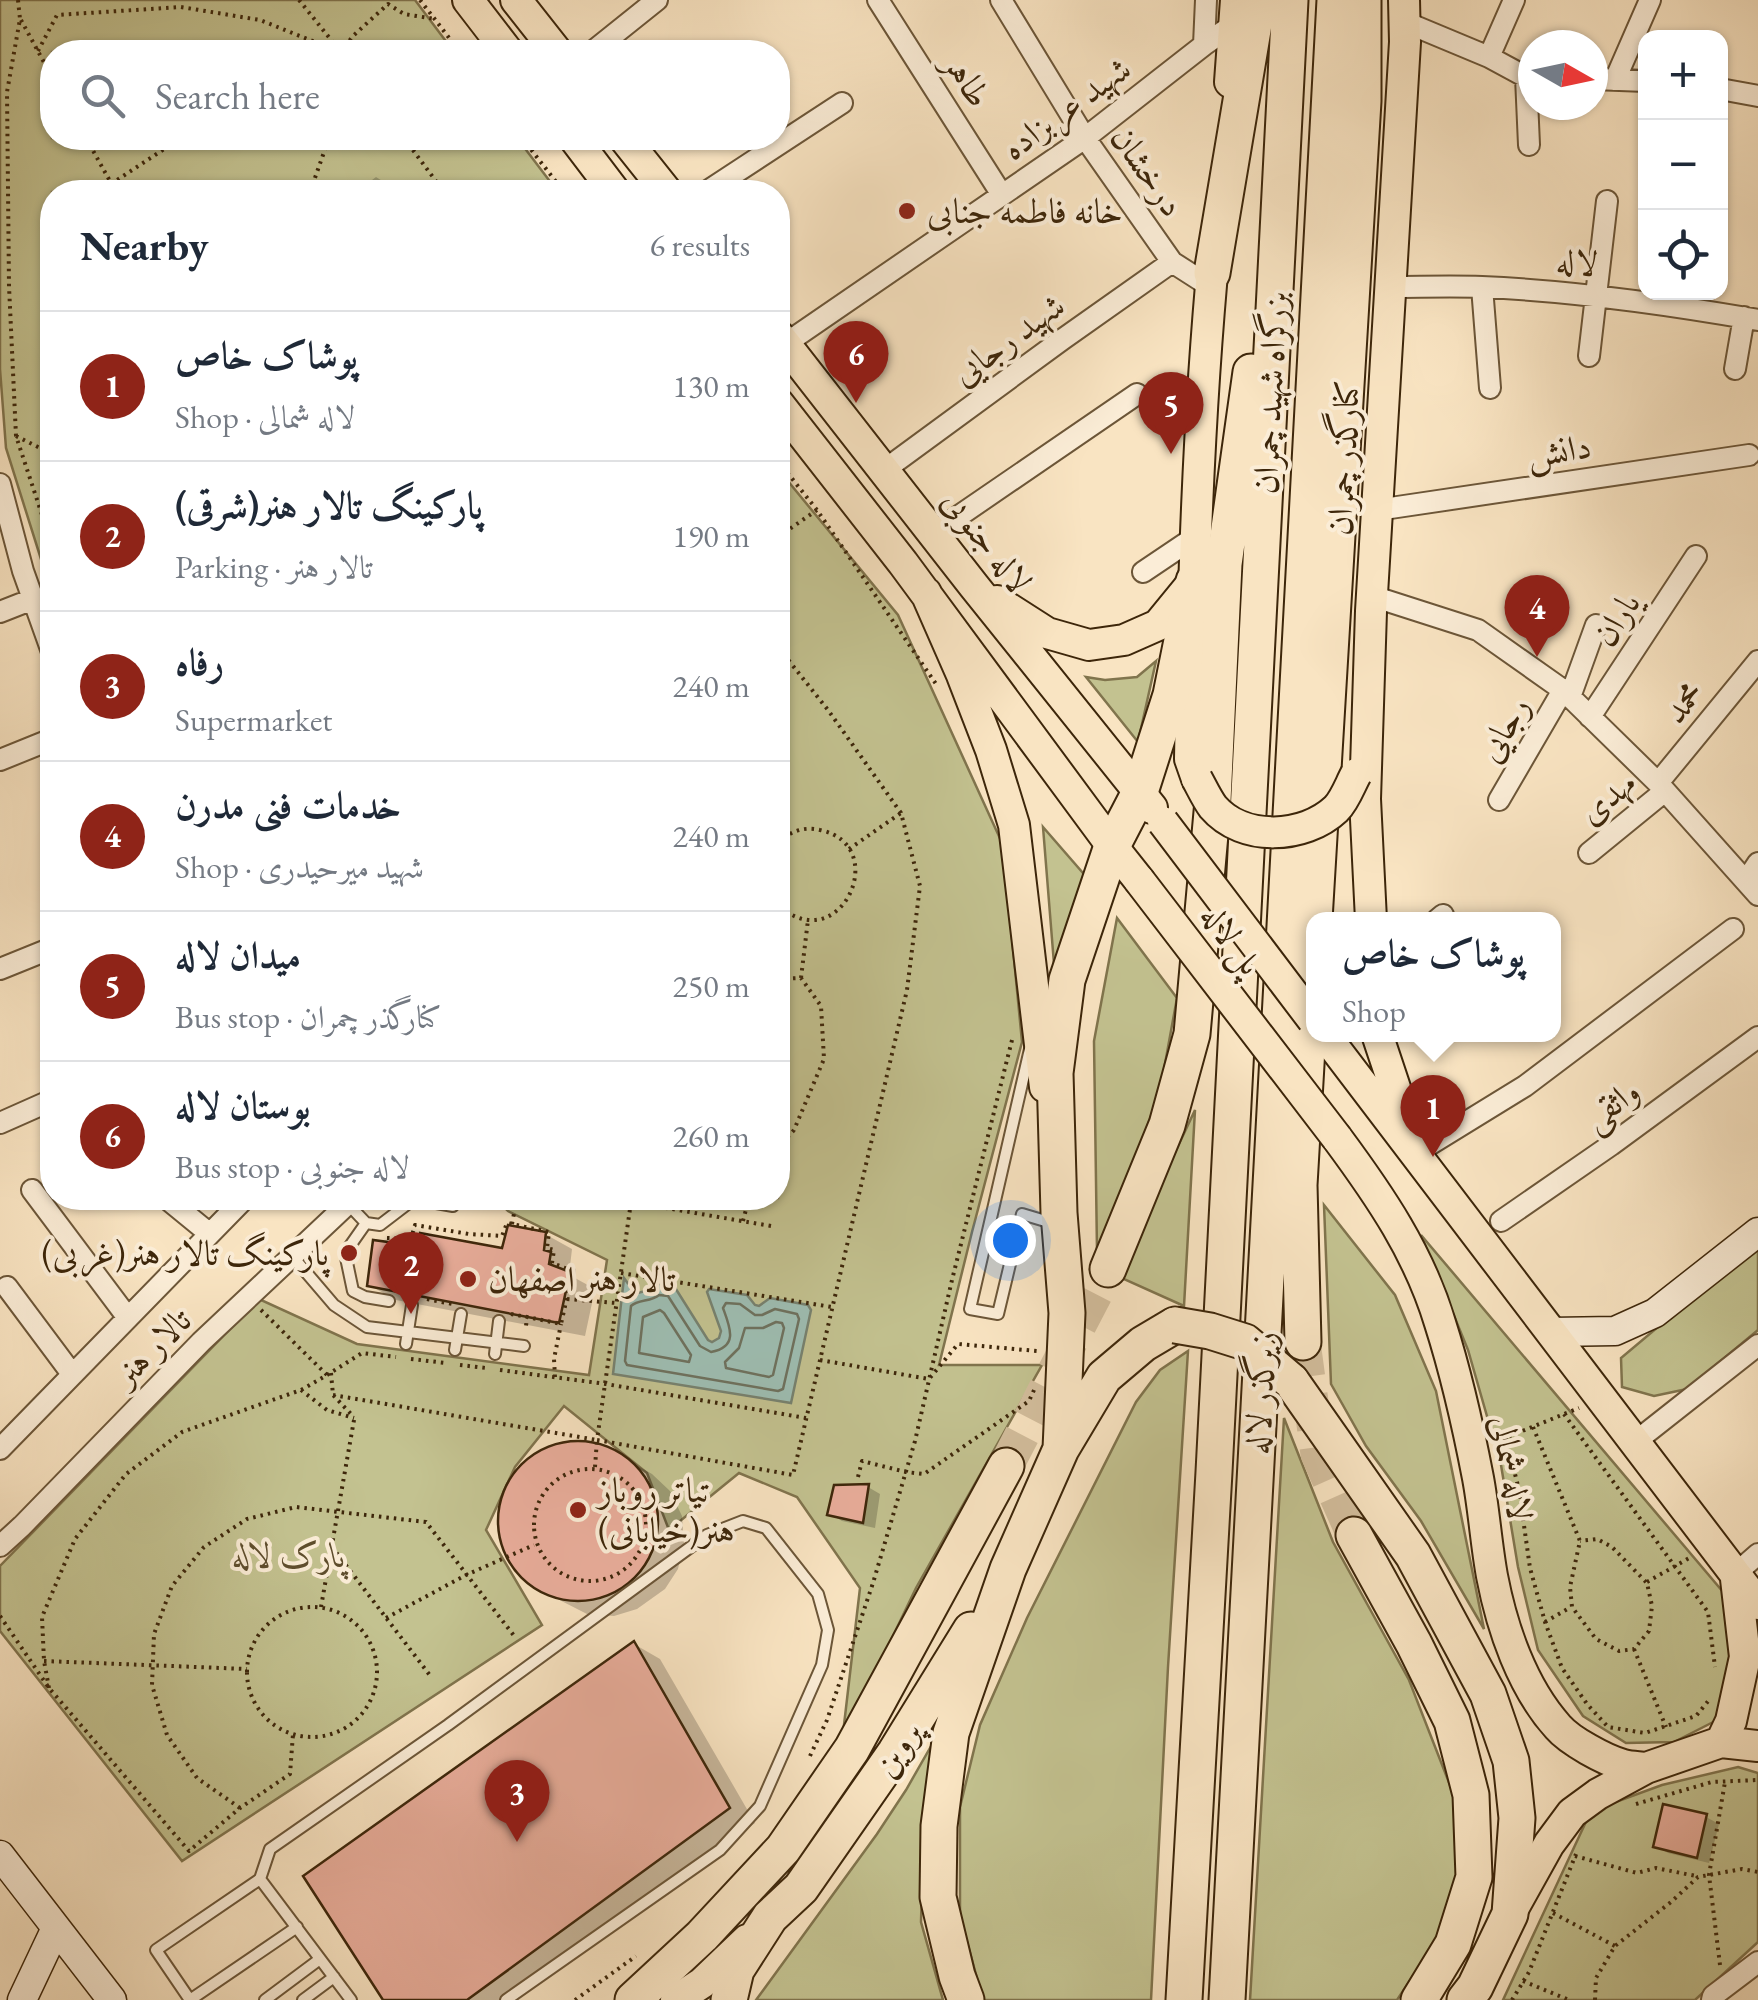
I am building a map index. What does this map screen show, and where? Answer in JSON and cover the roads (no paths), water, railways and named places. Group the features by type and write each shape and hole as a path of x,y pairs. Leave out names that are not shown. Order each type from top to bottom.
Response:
{"highway":[{"name":"بزرگراه شهید چمران","path":"1250,785 1290,0"},
{"name":"بزرگراه شهید چمران","path":"1291,785 1335,0"},
{"path":"1314,912 1363,101 1363,0"},
{"path":"1352,294 1397,7"},
{"path":"1195,273 1243,8"},
{"path":"1108,1269 1167,1125 1192,1034 1213,801 1224,564 1283,139"},
{"path":"1061,1449 1067,1314 1055,1073 1068,980 1112,846 1140,792 1171,695 1194,581"},
{"name":"زیرگذر لاله","path":"1184,2000 1250,785"},
{"name":"زیرگذر لاله","path":"1227,2000 1291,785"},
{"path":"1303,1342 1298,1185 1307,1042"},
{"path":"966,2000 938,1897 938,1826 951,1734 1008,1569 1061,1449 1104,1377 1143,1344 1175,1325 1245,1342 1292,1381 1412,1555 1488,1694 1511,1761 1517,1818 1510,1914 1465,2000"},
{"path":"633,2000 702,1936 784,1848 852,1749 1006,1466"},
{"path":"1354,1535 1452,1721 1471,1795 1474,1876 1453,1944 1419,2000"},
{"name":"پروین","path":"729,2000 736,1970 770,1918 801,1888 896,1754 1008,1569"}],"main road":[{"path":"468,0 499,40"},
{"path":"500,0 520,25 548,40"},
{"path":"516,0 548,40"},
{"name":"کنارگذر چمران","path":"1371,912 1365,799 1390,287 1397,7"},
{"path":"582,150 602,180"},
{"path":"634,150 657,180"},
{"path":"1195,273 1202,407 1190,759 1197,779 1214,808 1258,832 1285,833 1316,824 1339,806 1356,774 1368,713"},
{"name":"لاله جنوبی","path":"790,351 1163,822"},
{"path":"790,418 926,593 1112,846"},
{"path":"974,586 1047,633 1089,645 1124,640 1158,624 1194,581"},
{"path":"926,593 986,735 1014,825 1025,1024 1060,1219"},
{"name":"پل لاله","path":"1163,822 1306,1011"},
{"name":"پل لاله","path":"1112,846 1337,1138"},
{"path":"1330,1042 1758,1604"},
{"path":"1380,1042 1416,1153"},
{"name":"لاله شمالی","path":"1337,1138 1378,1192 1408,1243 1440,1321 1478,1479 1492,1576 1504,1626 1539,1702 1560,1730 1598,1754 1622,1765 1646,1768"},
{"path":"1721,1742 1731,1721 1745,1657 1735,1574"},
{"path":"1510,1914 1549,1844 1572,1814 1598,1794 1646,1768 1721,1742 1758,1746"},
{"path":"676,2000 702,1983 770,1918"}],"street":[{"path":"607,40 657,0"},
{"name":"طاهر","path":"878,0 1002,195"},
{"name":"درخشان","path":"1000,0 1086,138 1195,273"},
{"path":"1204,45 1206,0"},
{"path":"1489,57 1514,0"},
{"path":"1615,80 1650,0"},
{"path":"1397,7 1518,71"},
{"name":"شهید عربزاده","path":"790,334 1086,138 1204,45 1243,8"},
{"path":"1608,80 1638,81"},
{"path":"1728,90 1758,96"},
{"path":"790,137 842,103"},
{"path":"1530,120 1530,145"},
{"path":"724,180 770,150"},
{"path":"1589,356 1607,201"},
{"name":"شهید رجایی","path":"883,470 1063,338 1195,273"},
{"name":"لاله","path":"1390,287 1482,287 1638,297"},
{"path":"1482,287 1490,388"},
{"name":"لاله","path":"1661,300 1751,318"},
{"path":"1735,369 1751,318"},
{"path":"934,534 1137,394"},
{"name":"دانش","path":"1378,510 1749,455"},
{"path":"0,484 23,572 40,619"},
{"path":"1143,572 1196,537"},
{"name":"یاران","path":"1590,717 1696,556"},
{"path":"1372,596 1478,630 1567,694 1754,880"},
{"path":"0,612 33,599"},
{"name":"رجایی","path":"1499,800 1567,694 1596,625"},
{"name":"محمد","path":"1662,787 1758,661"},
{"path":"0,760 40,744"},
{"name":"مهدی","path":"1590,854 1662,787"},
{"path":"1416,1153 1525,1086 1733,929"},
{"path":"0,969 40,953"},
{"name":"واثقی","path":"1501,1221 1758,1037"},
{"path":"0,1123 40,1105"},
{"path":"32,1190 40,1201"},
{"path":"47,1210 128,1318"},
{"path":"181,1210 210,1234"},
{"path":"1,1446 233,1210"},
{"name":"تالار هنر","path":"0,1546 201,1342 341,1210"},
{"path":"1551,1332 1615,1331 1655,1313 1758,1232"},
{"path":"7,1287 72,1374"},
{"path":"1634,1442 1758,1346"},
{"path":"1735,1574 1758,1554"},
{"path":"0,1855 112,2000"},
{"path":"22,2000 56,1928"},
{"path":"1712,2000 1758,1962"}],"lane":[{"path":"1025,1024 970,1310 998,1314 1022,1214 1060,1219"},
{"path":"357,1210 366,1223 380,1225 400,1210"},
{"path":"366,1223 345,1253 353,1290 365,1297 388,1301"},
{"path":"292,1256 334,1304 367,1327 496,1348 524,1346"},
{"path":"406,1344 413,1301"},
{"path":"456,1343 461,1314"},
{"path":"496,1348 504,1317"},
{"path":"296,1927 190,2000 156,1950 260,1879 270,1850 707,1535 743,1521 766,1528 818,1594 828,1630 822,1664 760,1806 720,1850 506,2000"},
{"path":"260,1879 351,2000"},
{"path":"265,2000 320,1959"},
{"path":"303,2000 334,1977"}],"water":[{"path":"624,1278 638,1293 649,1290 653,1283 674,1286 712,1342 721,1331 709,1289 747,1295 759,1306 770,1298 808,1305 811,1310 791,1403 613,1374"}],"tunnel":[{"path":"1006,1466 1108,1269"},
{"path":"1303,1342 1318,1454 1354,1535"}],"place":[{"name":"خانه فاطمه جنابی","path":"907,211"},
{"name":"بوستان لاله","path":"856,403"},
{"name":"میدان لاله","path":"1171,454"},
{"name":"خدمات فنی مدرن","path":"1537,657"},
{"name":"پوشاک خاص","path":"1433,1157"},
{"name":"پارکینگ تالار هنر(غربی)","path":"349,1253"},
{"name":"تالار هنر اصفهان","path":"468,1279"},
{"name":"پارکینگ تالار هنر(شرقی)","path":"411,1314"},
{"name":"تیاتر روباز هنر(خیابانی)","path":"578,1510"},
{"name":"رفاه","path":"517,1842"}],"park label":[{"name":"پارک لاله","path":"289,1555"}]}
